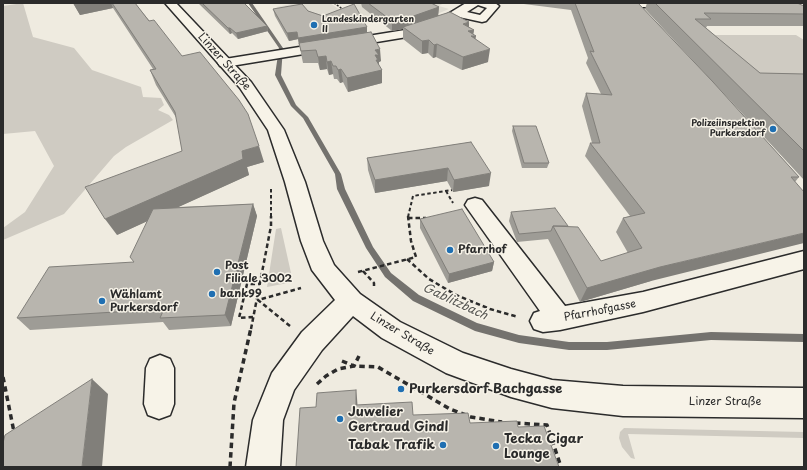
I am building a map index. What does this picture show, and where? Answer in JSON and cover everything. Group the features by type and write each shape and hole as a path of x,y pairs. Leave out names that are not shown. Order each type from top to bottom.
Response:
{"main road":[{"name":"Linzer Straße","path":"170,3 246,85 276,130 295,182 317,256 328,274 351,301 392,330 456,364 504,381 552,394 623,401 804,403"},
{"path":"225,63 408,33 426,28 459,13 474,3"},
{"path":"459,13 482,18 494,6 481,3"},
{"path":"632,4 684,4"},
{"path":"632,4 643,16"},
{"path":"475,205 551,320"},
{"name":"Pfarrhofgasse","path":"551,320 644,302 804,260"},
{"path":"263,467 268,420 282,383 312,340 351,301"},
{"path":"159,404 158,384 160,368"}],"path":[{"path":"284,3 291,3"},
{"path":"334,3 348,13"},
{"path":"230,467 234,403 258,300 271,226 271,183"},
{"path":"358,272 416,257 411,241 408,218 413,196 452,190"},
{"path":"408,218 432,218"},
{"path":"406,259 430,279 456,295 490,309 522,319 551,320"},
{"path":"363,271 374,283 374,286"},
{"path":"254,317 239,318 247,284 260,284"},
{"path":"258,300 301,288"},
{"path":"258,300 290,326"},
{"path":"354,366 359,356"},
{"path":"342,361 354,366"},
{"path":"313,387 326,376 338,369 354,366 378,367 450,409 471,416 504,422"},
{"path":"3,377 15,434"},
{"path":"511,422 547,425 561,467"}],"shaded area":[{"path":"23,3 33,37 74,48 92,70 141,87 143,97 161,98 164,105 158,110 169,115 173,120 126,147 114,156 64,214 3,240 3,228 25,212 54,166 35,131 3,134 3,6"},
{"name":"Landeskindergarten II","path":"297,3 330,3 344,13 311,37 289,41 283,30 293,28 284,14 276,7"},
{"name":"Landeskindergarten II","path":"356,3 444,3 439,6 449,9 430,17 399,26 361,19 354,8"},
{"path":"715,35 796,35 804,40 804,75 762,75"},
{"path":"281,228 293,282 267,287 276,229"},
{"path":"624,428 804,432 804,438 628,434 635,459 631,458 622,447 619,438 620,432"}],"building":[{"path":"112,3 135,3 149,21 154,20 182,56 200,52 239,100 248,114 259,146 242,151 243,159 105,219 85,187 182,151 175,112 150,70 156,69"},
{"path":"202,3 244,3 267,26 236,33 228,28"},
{"path":"368,3 431,3 439,7 405,19 392,21"},
{"path":"575,3 638,3 713,82 799,177 791,177 804,192 804,233 660,267 587,288 553,226 578,227 601,261 642,248 623,218 645,213 590,143 600,143 586,93 612,95 590,51 594,52"},
{"path":"655,3 797,3 804,6 804,14 704,13 711,19 695,19 760,73 804,74 804,151"},
{"name":"Landeskindergarten II","path":"302,4 308,11 323,16 354,4 367,27 298,38 297,32 287,33 273,9"},
{"path":"450,12 469,22 463,24 474,30 468,31 476,36 471,36 490,49 463,57 437,44 434,45 429,40 422,41 403,27"},
{"path":"371,32 380,49 375,50 379,55 375,55 378,60 376,60 382,70 347,78 341,69 338,70 336,66 333,66 331,61 327,62 326,56 318,57 316,50 301,51 299,43"},
{"path":"513,126 536,126 549,163 524,163"},
{"path":"471,142 491,173 454,180 448,168 375,180 367,158"},
{"path":"253,204 225,315 160,318 164,309 17,318 49,267 134,262 130,257 153,209"},
{"path":"555,208 568,226 553,226 551,231 519,234 511,212"},
{"name":"Pfarrhof","path":"462,209 494,262 449,274 420,219"},
{"path":"92,379 82,467 3,467 3,443 5,435"},
{"path":"356,390 356,405 412,402 413,415 468,413 470,423 517,421 518,427 544,426 559,467 296,467 300,408 316,407 317,393"}],"waterway":[{"name":"Gablitzbach","path":"250,3 281,48 278,75 294,106 305,117 338,174 341,189 370,248 388,275 416,298 475,327 519,339 569,346 607,346 711,336 804,338"}],"place":[{"name":"Landeskindergarten II","path":"314,25"},
{"name":"Polizeiinspektion Purkersdorf","path":"773,129"},
{"name":"Pfarrhof","path":"450,250"},
{"name":"Post Filiale 3002","path":"217,272"},
{"name":"bank99","path":"212,294"},
{"name":"Wählamt Purkersdorf","path":"102,301"},
{"name":"Purkersdorf Bachgasse","path":"401,389"},
{"name":"Juwelier Gertraud Gindl","path":"340,419"},
{"name":"Tabak Trafik","path":"443,445"},
{"name":"Tecka Cigar Lounge","path":"496,446"}]}
